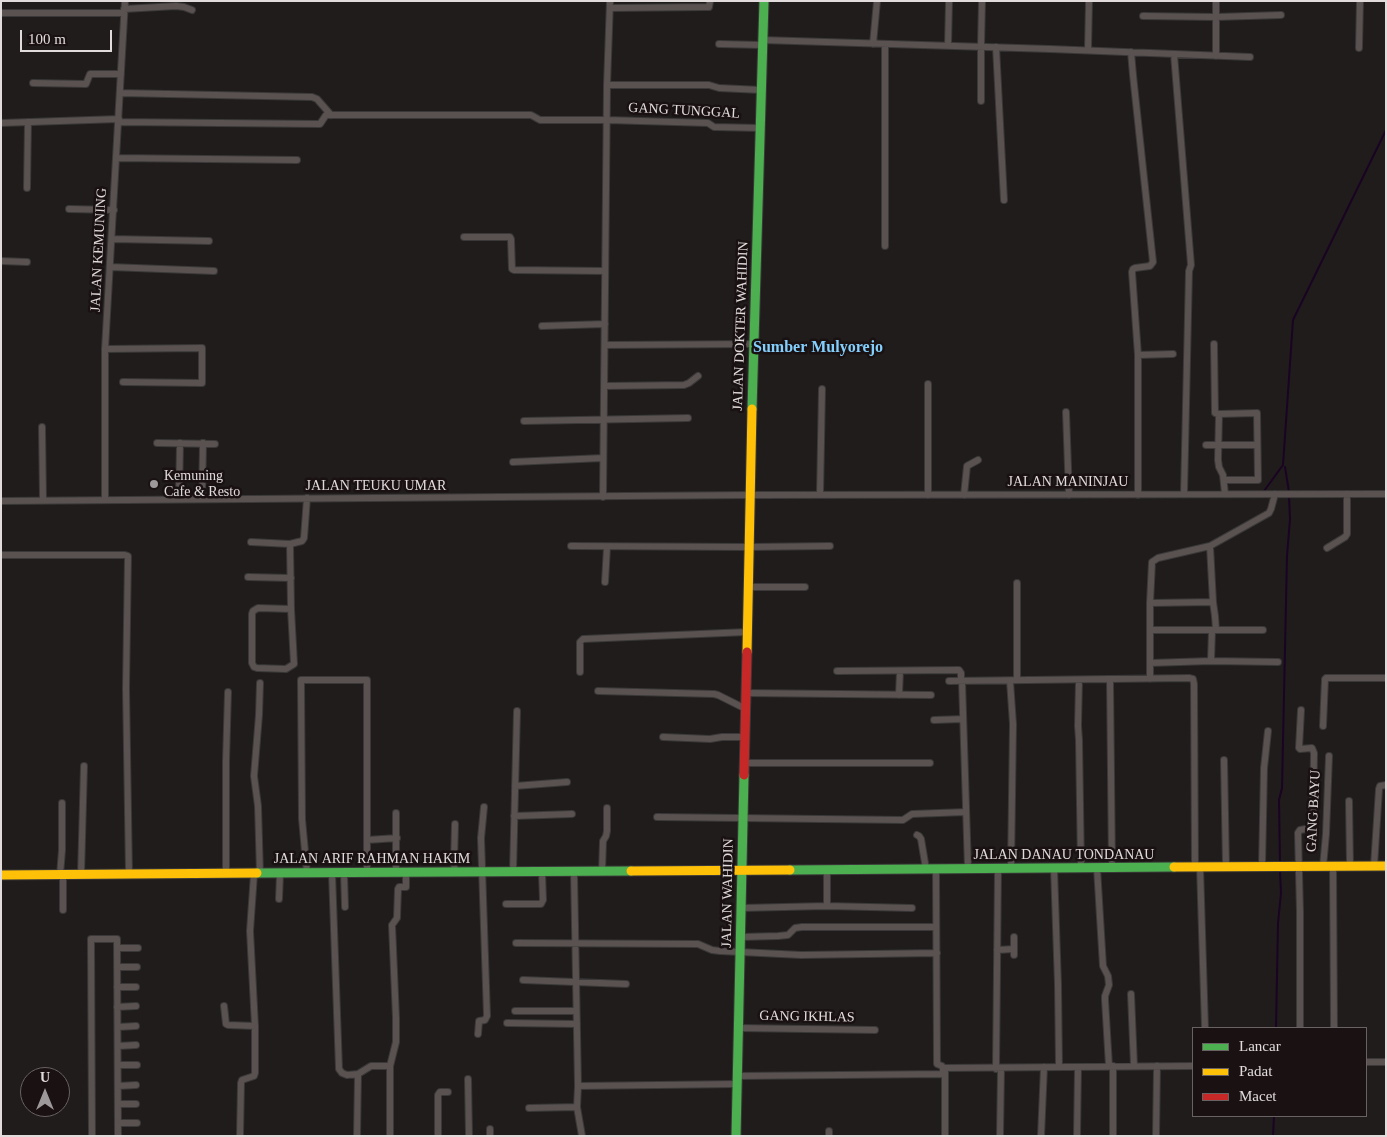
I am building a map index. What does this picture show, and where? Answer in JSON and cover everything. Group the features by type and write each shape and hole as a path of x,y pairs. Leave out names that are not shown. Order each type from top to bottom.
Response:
{"street":[{"name":"JALAN KEMUNING","path":"105,500 105,349 125,1"},
{"path":"603,496 607,85 610,4 707,8 710,1"},
{"name":"JALAN DOKTER WAHIDIN","path":"747,652 764,1"},
{"path":"873,44 877,1"},
{"path":"948,46 949,1"},
{"path":"981,101 980,47 982,1"},
{"path":"1088,50 1089,1"},
{"path":"1216,1 1216,56"},
{"path":"1359,48 1360,1"},
{"path":"1,14 124,11 176,6 192,10"},
{"path":"1144,16 1216,17 1280,15"},
{"path":"719,44 885,44 1250,57"},
{"path":"884,246 885,44"},
{"path":"996,47 1004,200"},
{"path":"1131,52 1153,262 1150,266 1133,270 1138,356 1138,495"},
{"path":"1174,54 1191,265 1189,271 1184,494"},
{"path":"33,83 86,84 90,74 121,74"},
{"path":"607,85 709,85 718,88 761,90"},
{"path":"120,93 312,97 317,99 331,115"},
{"path":"1,123 119,120 320,124 325,116 331,115"},
{"name":"GANG TUNGGAL","path":"331,115 531,116 540,120 708,123 714,127 760,128"},
{"path":"27,188 28,122"},
{"path":"117,158 297,160"},
{"path":"69,210 114,210"},
{"path":"464,237 510,238 512,269 514,270 605,271"},
{"path":"112,239 209,241"},
{"path":"1,261 26,262"},
{"path":"110,267 214,270"},
{"path":"542,326 605,324"},
{"path":"605,345 754,344"},
{"path":"1214,344 1215,414 1257,413 1258,480 1255,480 1255,494"},
{"path":"105,349 202,348 202,383 123,382"},
{"path":"1138,356 1174,354"},
{"path":"604,386 684,385 698,376"},
{"path":"928,384 928,495"},
{"path":"820,495 822,388"},
{"path":"1066,412 1069,495"},
{"path":"1219,414 1218,460 1224,480 1225,494"},
{"path":"524,422 688,418"},
{"path":"42,428 43,500"},
{"path":"157,443 215,444"},
{"path":"179,499 180,443"},
{"path":"202,499 203,444"},
{"path":"1206,445 1257,445"},
{"path":"513,462 604,458"},
{"path":"964,495 966,466 978,460"},
{"path":"1224,480 1255,480"},
{"path":"1150,679 1150,603 1151,566 1153,560 1210,546 1269,513 1272,494"},
{"path":"1327,548 1347,534 1347,494"},
{"name":"JALAN MANINJAU","path":"750,496 1386,494"},
{"name":"JALAN TEUKU UMAR","path":"1,501 750,496"},
{"path":"251,542 290,544 302,541 304,538 307,498"},
{"path":"290,544 294,664 286,669 254,667 252,663 252,614 258,608 291,609"},
{"path":"571,546 830,546"},
{"path":"605,582 607,546"},
{"path":"1210,546 1212,602 1215,616 1211,661"},
{"path":"1,556 128,556 126,688 129,875"},
{"path":"248,577 291,578"},
{"path":"1012,869 1013,681 1017,583"},
{"path":"748,587 804,587"},
{"path":"1150,603 1212,602"},
{"path":"1150,630 1263,630"},
{"path":"580,672 580,642 583,639 747,632"},
{"name":"JALAN WAHIDIN","path":"736,1136 747,652"},
{"path":"1150,663 1211,661 1278,662"},
{"path":"837,671 959,670 961,672 968,869"},
{"path":"899,695 900,671"},
{"path":"1323,726 1326,678 1386,678"},
{"path":"1110,679 1112,868"},
{"path":"949,681 1193,679 1197,867 1205,1027"},
{"path":"306,874 302,818 301,680 367,680 367,873"},
{"path":"1079,680 1081,868"},
{"path":"240,1136 241,1083 242,1080 254,1076 255,1073 255,1026 250,931 257,874 258,806 254,776 260,683"},
{"path":"598,691 718,694 746,709"},
{"path":"226,874 228,692"},
{"path":"746,693 931,695"},
{"path":"513,872 517,710"},
{"path":"1300,1027 1298,833 1300,830 1311,828 1314,753 1312,748 1298,748 1301,710"},
{"path":"934,720 964,719"},
{"path":"1262,867 1264,768 1268,731"},
{"path":"663,738 710,739 745,737"},
{"name":"GANG BAYU","path":"1323,867 1329,756"},
{"path":"1224,760 1226,867"},
{"path":"744,763 930,763"},
{"path":"81,875 84,766"},
{"path":"515,786 567,782"},
{"path":"1374,866 1379,789 1380,786 1386,785"},
{"path":"1349,801 1350,866"},
{"path":"62,803 63,910"},
{"path":"478,1034 479,1021 487,1019 483,913 482,838 484,807"},
{"path":"602,872 603,840 607,831 607,808"},
{"path":"657,817 903,820 912,814 966,812"},
{"path":"390,1136 390,1066 396,1042 392,925 397,918 398,889 405,888 406,886 401,873 396,838 396,813"},
{"path":"514,816 572,814"},
{"path":"455,824 455,872"},
{"path":"917,835 920,839 926,869"},
{"path":"367,840 396,838"},
{"name":"JALAN DANAU TONDANAU","path":"742,871 1386,866"},
{"path":"1333,867 1334,1027"},
{"path":"1054,868 1059,1067"},
{"path":"1097,868 1103,966 1108,976 1109,985 1105,1000 1111,1066 1113,1136"},
{"path":"936,869 937,1064 944,1068 999,1069 1192,1066"},
{"path":"998,869 997,950 1000,1136"},
{"path":"827,870 827,906"},
{"name":"JALAN ARIF RAHMAN HAKIM","path":"1,875 742,871"},
{"path":"506,904 542,904 542,872"},
{"path":"574,872 577,1107 582,1136"},
{"path":"332,873 339,1069 342,1073 358,1074 371,1066 390,1066"},
{"path":"344,873 345,907"},
{"path":"279,899 280,874"},
{"path":"741,908 827,906 912,908"},
{"path":"740,937 778,936 788,934 795,928 802,927 936,927"},
{"path":"997,950 1014,952 1014,937"},
{"path":"92,1136 91,939 117,939 118,1136"},
{"path":"516,943 698,944 712,950 801,955 937,953"},
{"path":"117,948 138,948"},
{"path":"118,967 137,968"},
{"path":"523,980 626,984"},
{"path":"118,987 136,987"},
{"path":"1131,994 1134,1066"},
{"path":"118,1007 136,1006"},
{"path":"224,1006 226,1024 255,1026"},
{"path":"515,1011 576,1011"},
{"path":"507,1024 577,1024"},
{"path":"118,1027 136,1026"},
{"name":"GANG IKHLAS","path":"738,1028 875,1030"},
{"path":"118,1046 136,1045"},
{"path":"1367,1062 1386,1062"},
{"path":"118,1065 137,1065"},
{"path":"1156,1136 1157,1066"},
{"path":"1041,1136 1044,1067"},
{"path":"1076,1136 1078,1067"},
{"path":"578,1086 943,1074 944,1068"},
{"path":"944,1068 945,1136"},
{"path":"357,1136 358,1074"},
{"path":"468,1079 468,1136"},
{"path":"118,1086 136,1084"},
{"path":"438,1136 438,1095 440,1092 448,1092"},
{"path":"118,1104 136,1104"},
{"path":"529,1108 577,1107"},
{"path":"118,1123 137,1123"}],"waterway":[{"path":"1264,491 1283,465 1293,320 1386,130"},
{"path":"1285,467 1289,492"},
{"path":"1280,864 1279,800 1282,788 1287,556 1290,519 1289,496"},
{"path":"1276,1027 1278,923 1281,893 1280,871"},
{"path":"1273,1136 1274,1117"}],"traffic: fast":[{"path":"752,409 764,1"},
{"path":"736,1136 744,775"},
{"path":"790,870 1174,867"},
{"path":"257,873 631,871"}],"traffic: slow":[{"path":"747,652 752,409"},
{"path":"1174,867 1386,866"},
{"path":"631,871 790,870"},
{"path":"1,875 257,873"}],"traffic: jam":[{"path":"744,775 747,652"}],"place":[{"name":"Kemuning Cafe & Resto","path":"154,484"}],"district":[{"name":"Sumber Mulyorejo","path":"818,348"}]}
